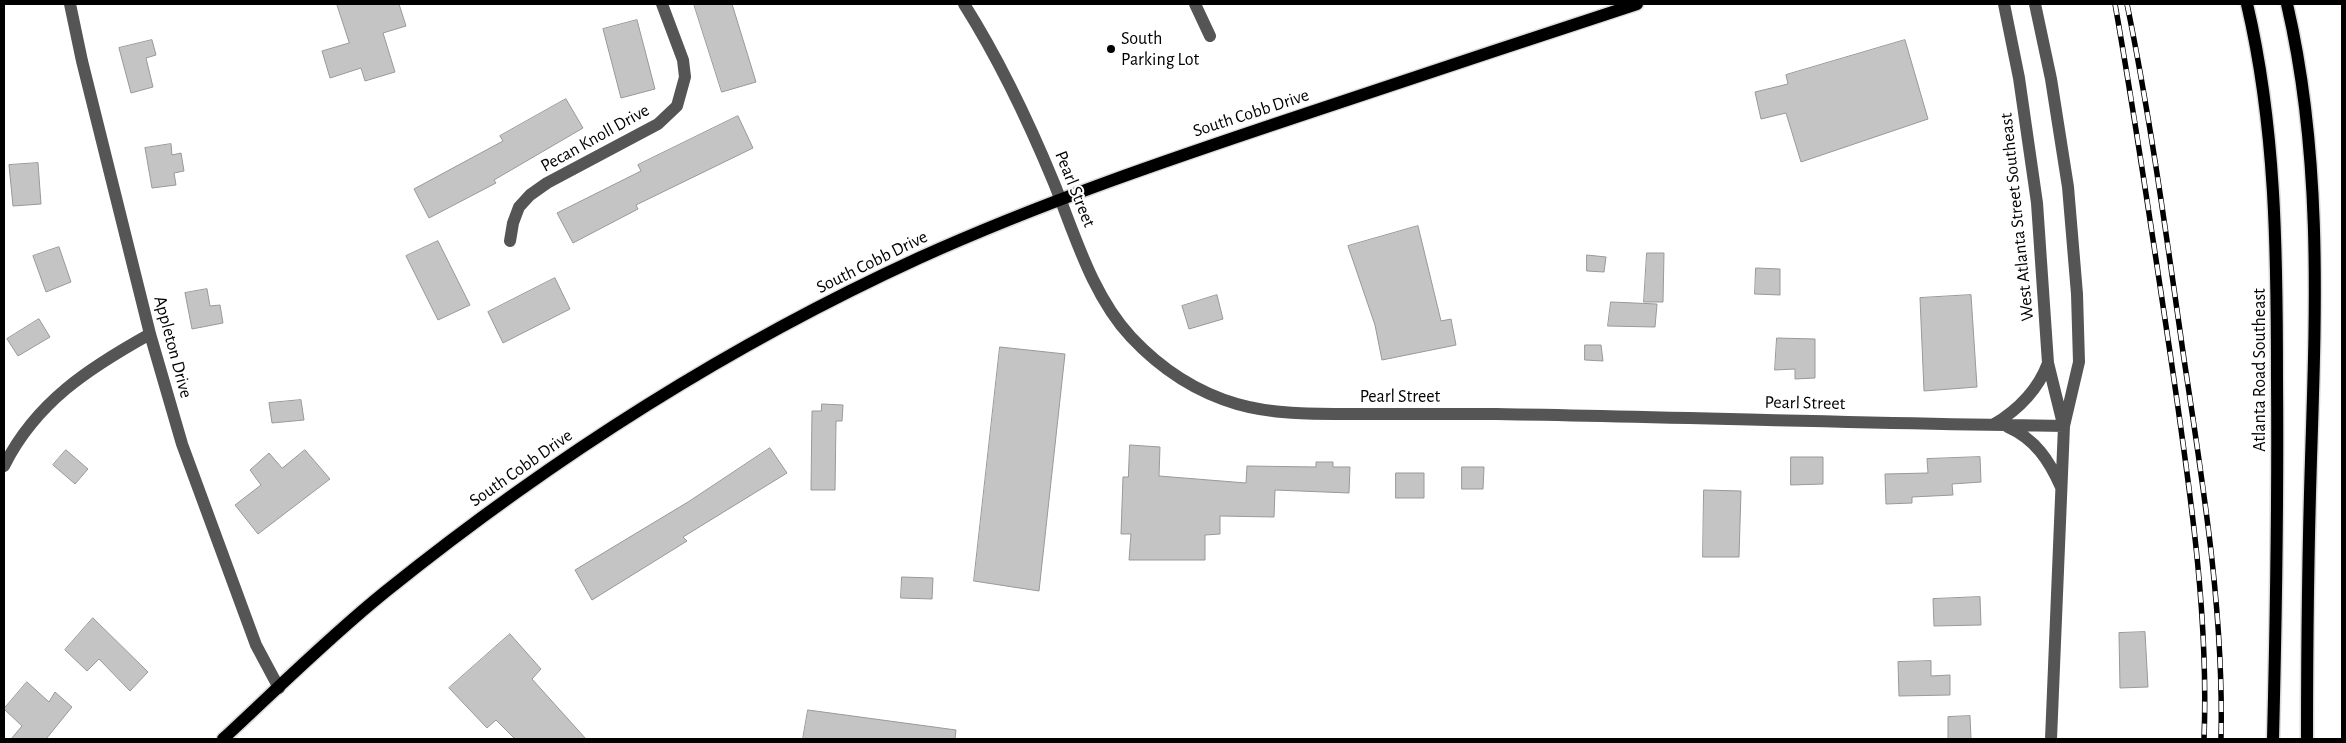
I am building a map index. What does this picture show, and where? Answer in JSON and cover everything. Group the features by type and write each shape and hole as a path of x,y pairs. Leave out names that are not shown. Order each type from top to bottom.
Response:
{"main road":[{"name":"South Cobb Drive","path":"223,739 382,595 476,520 618,423 755,341 824,305 917,259 1060,198 1180,155 1637,4"},
{"name":"Atlanta Road Southeast","path":"2247,4 2264,96 2273,174 2277,256 2278,526 2273,739"},
{"path":"2287,4 2304,96 2312,174 2316,256 2308,544 2307,739"}],"street":[{"name":"Appleton Drive","path":"70,4 84,70 150,334 192,471 256,645 279,688"},
{"name":"Pecan Knoll Drive","path":"510,241 513,223 519,207 530,195 547,183 658,124 677,106 685,77 683,60 662,4"},
{"name":"Pearl Street","path":"964,4 1005,72 1100,292 1111,311 1130,336 1176,377 1202,391 1236,404 1264,410 1316,414 1502,414 2064,426"},
{"path":"1195,4 1210,36"},
{"name":"West Atlanta Street Southeast","path":"2035,4 2060,134 2068,187 2077,294 2079,362 2064,426 2051,739"},
{"name":"West Atlanta Street Southeast","path":"2004,6 2020,86 2037,203 2048,363 2064,426"},
{"path":"4,466 17,441 51,401 101,362 150,334"},
{"path":"2048,363 2039,381 2025,401 1998,425 2022,435 2039,449 2051,466 2062,489"}],"building":[{"path":"337,4 399,4 406,26 383,33 395,72 365,81 361,68 330,78 322,51 349,43"},
{"path":"694,4 732,4 756,82 722,92"},
{"path":"637,20 655,89 621,98 603,29"},
{"path":"152,40 156,55 146,58 153,87 131,93 119,48"},
{"path":"1905,40 1928,119 1801,162 1786,113 1761,119 1755,92 1788,84 1786,75"},
{"path":"566,99 583,128 494,180 496,183 429,218 414,189 503,141 500,136"},
{"path":"738,116 753,148 636,205 638,209 573,243 557,213 641,171 638,165"},
{"path":"171,144 172,155 181,153 184,171 174,173 176,185 152,188 145,148"},
{"path":"38,163 41,204 13,206 9,165"},
{"path":"1418,226 1441,321 1451,319 1456,345 1382,360 1375,325 1348,246"},
{"path":"438,241 470,305 438,320 406,256"},
{"path":"59,247 71,282 46,292 33,256"},
{"path":"1647,253 1664,253 1663,302 1644,302"},
{"path":"1587,255 1606,257 1604,272 1587,271"},
{"path":"1756,268 1780,269 1780,295 1755,294"},
{"path":"555,278 570,309 503,343 488,312"},
{"path":"207,289 210,306 220,305 223,323 192,329 185,293"},
{"path":"1217,295 1223,319 1189,329 1182,306"},
{"path":"1971,295 1977,387 1924,391 1920,298"},
{"path":"1611,302 1657,304 1655,327 1608,326"},
{"path":"39,319 50,337 18,356 7,339"},
{"path":"1777,338 1815,339 1815,378 1795,379 1795,369 1775,370"},
{"path":"1585,345 1601,345 1603,361 1585,360"},
{"path":"1000,347 1065,354 1039,591 974,581"},
{"path":"301,400 304,420 272,423 269,403"},
{"path":"822,404 843,405 842,421 836,421 835,490 811,490 812,411 821,411"},
{"path":"1130,445 1160,447 1159,476 1246,483 1247,466 1316,467 1316,462 1333,462 1333,467 1350,467 1349,493 1275,490 1274,517 1220,516 1220,534 1205,535 1205,560 1129,560 1131,534 1121,534 1123,477 1128,477"},
{"path":"770,448 787,473 683,537 687,541 592,600 575,570 688,502"},
{"path":"66,450 88,469 75,484 53,465"},
{"path":"305,450 330,479 258,534 235,505 261,485 250,470 269,453 282,468"},
{"path":"1791,457 1823,457 1823,484 1791,485"},
{"path":"1980,457 1981,482 1952,484 1953,495 1912,497 1912,503 1886,504 1885,474 1928,473 1927,459"},
{"path":"1462,467 1484,467 1483,489 1462,489"},
{"path":"1396,473 1424,473 1424,498 1396,498"},
{"path":"1704,490 1741,491 1739,557 1703,557"},
{"path":"902,577 933,578 932,599 901,598"},
{"path":"1980,597 1981,625 1934,626 1933,599"},
{"path":"93,618 148,672 130,691 99,659 87,671 65,650"},
{"path":"2145,632 2148,687 2120,688 2119,633"},
{"path":"510,634 541,669 532,679 586,739 515,739 496,720 487,728 449,688"},
{"path":"1931,661 1931,676 1950,675 1950,695 1899,696 1898,662"},
{"path":"27,682 49,702 55,692 72,707 46,739 11,739 22,726 4,709"},
{"path":"808,710 956,730 955,739 803,739"},
{"path":"1970,716 1971,739 1948,739 1948,717"}],"railway":[{"path":"2115,4 2151,225 2191,501 2201,596 2205,691 2204,739"},
{"path":"2127,4 2144,92 2158,181 2205,501 2216,596 2221,691 2221,739"}],"place":[{"name":"South Parking Lot","path":"1111,49"}]}
